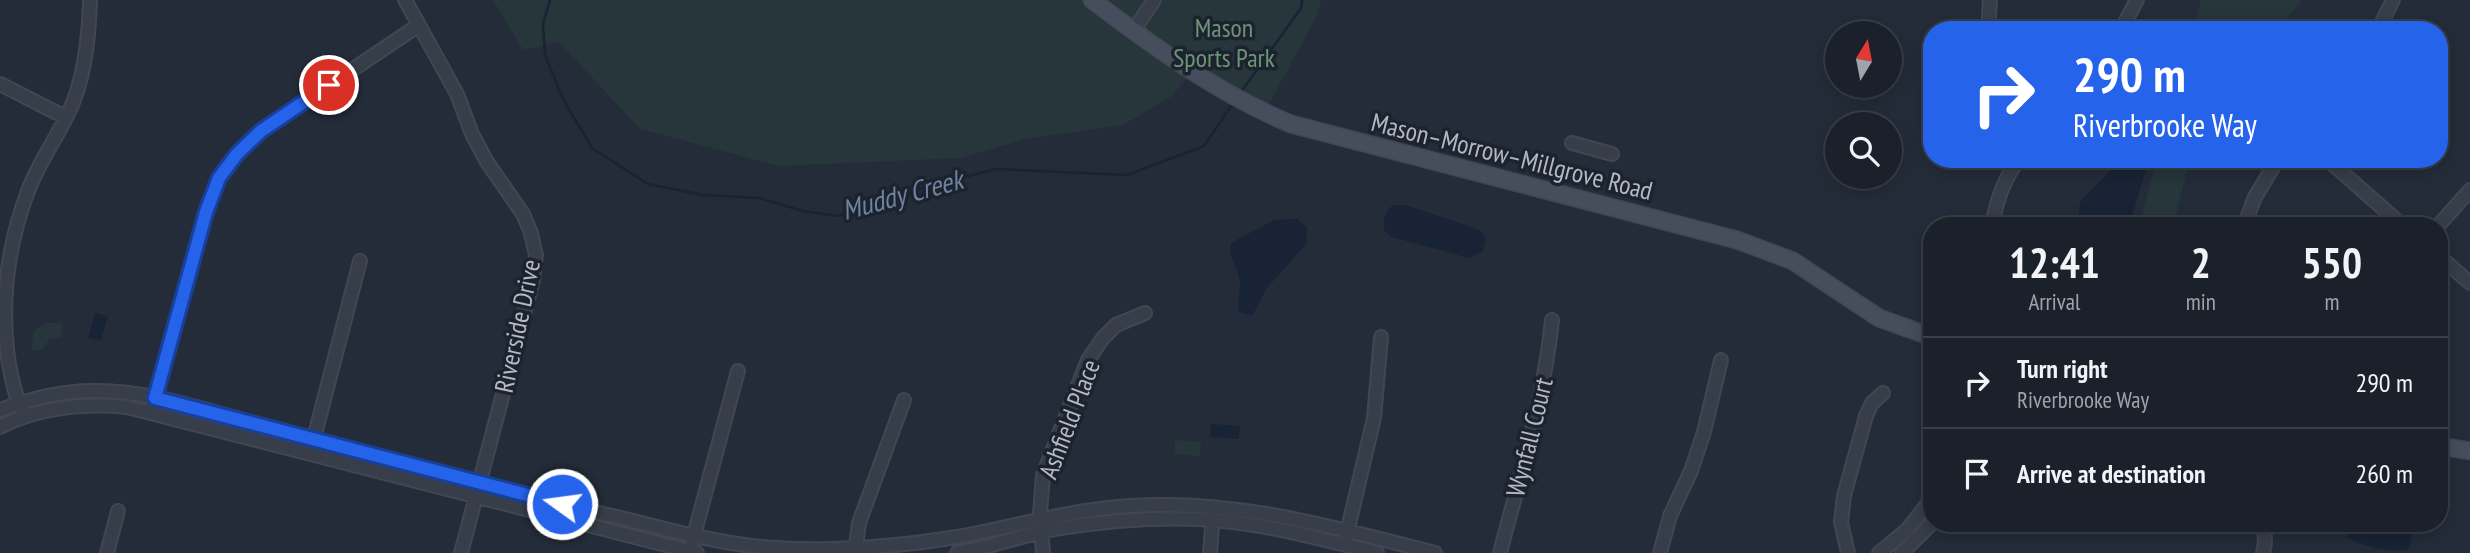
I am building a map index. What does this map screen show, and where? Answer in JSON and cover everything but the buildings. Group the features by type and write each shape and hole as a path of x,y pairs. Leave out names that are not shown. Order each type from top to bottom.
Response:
{"street":[{"path":"26,417 19,403 5,344 3,309 6,246 29,189 73,102 88,39 90,0 98,0"},
{"name":"Riverside Drive","path":"405,0 457,94 472,134 487,162 523,214 536,255 533,280 461,553"},
{"name":"Mason–Morrow–Millgrove Road","path":"1092,0 1219,88 1264,113 1318,133 1737,240 1793,261 1879,318 1923,334"},
{"path":"1134,30 1154,0"},
{"path":"1989,21 1990,0"},
{"path":"2126,21 2137,0"},
{"path":"2382,21 2393,0"},
{"path":"153,405 206,212 219,178 237,154 261,131 419,25"},
{"path":"0,84 65,117"},
{"path":"1572,143 1612,154"},
{"path":"1994,217 2005,184 2015,168"},
{"path":"2247,217 2255,197 2273,168"},
{"path":"2337,168 2393,217"},
{"path":"2446,217 2470,190"},
{"path":"311,453 360,261"},
{"path":"2448,264 2470,283"},
{"name":"Ashfield Place","path":"1043,553 1044,475 1088,360 1103,338 1116,326 1146,313"},
{"name":"Wynfall Court","path":"1500,553 1538,406 1549,355 1552,320"},
{"path":"1344,544 1374,418 1381,337"},
{"path":"1660,553 1670,516 1692,471 1721,360"},
{"path":"0,427 60,407 153,405 314,438 478,490 692,552 738,371"},
{"path":"0,410 53,394 96,390 311,453 694,537 752,546 855,551 1042,526 1213,514 1283,515 1435,553"},
{"path":"1848,553 1841,522 1844,496 1866,416 1872,403 1883,393"},
{"path":"855,551 865,505 904,400"},
{"path":"2448,447 2470,451"},
{"path":"1879,553 1907,530 1923,510"},
{"path":"107,553 118,511"},
{"path":"1213,514 1377,553"},
{"path":"1209,553 1213,514"},
{"path":"957,553 1042,526"},
{"path":"1902,553 1923,532"},
{"path":"2263,553 2264,532"}],"green space":[{"name":"Mason Sports Park","path":"493,0 1321,0 1318,14 1264,113 1193,71 1172,96 1123,125 1026,139 961,158 779,166 640,129 559,42 523,50"},
{"path":"2201,0 2302,0 2286,21 2195,21"},
{"path":"2155,168 2188,168 2175,217 2141,217"},
{"path":"46,323 63,325 61,337 49,339 43,350 32,350 33,332"},
{"path":"1175,440 1201,442 1200,456 1174,454"}],"water":[{"path":"2112,168 2146,168 2132,217 2079,217 2080,202"},
{"path":"1393,205 1406,205 1480,230 1486,238 1483,251 1469,258 1392,237 1384,230 1384,223 1386,214"},
{"path":"1297,219 1307,227 1306,244 1267,288 1252,316 1239,312 1240,283 1231,255 1231,243 1274,220"},
{"path":"95,313 108,316 101,341 88,338"},
{"path":"1211,424 1240,426 1239,439 1210,437"},
{"path":"2347,532 2412,532 2409,549 2378,548 2347,538"}],"waterway":[{"name":"Muddy Creek","path":"550,0 543,24 545,55 563,99 592,148 648,184 703,195 759,198 803,211 838,216 925,187 996,169 1127,175 1204,146 1233,103"},
{"name":"Muddy Creek","path":"1241,92 1301,8 1302,0"}],"route":[{"path":"329,85 261,131 237,154 219,178 206,212 155,398 562,504"}]}
